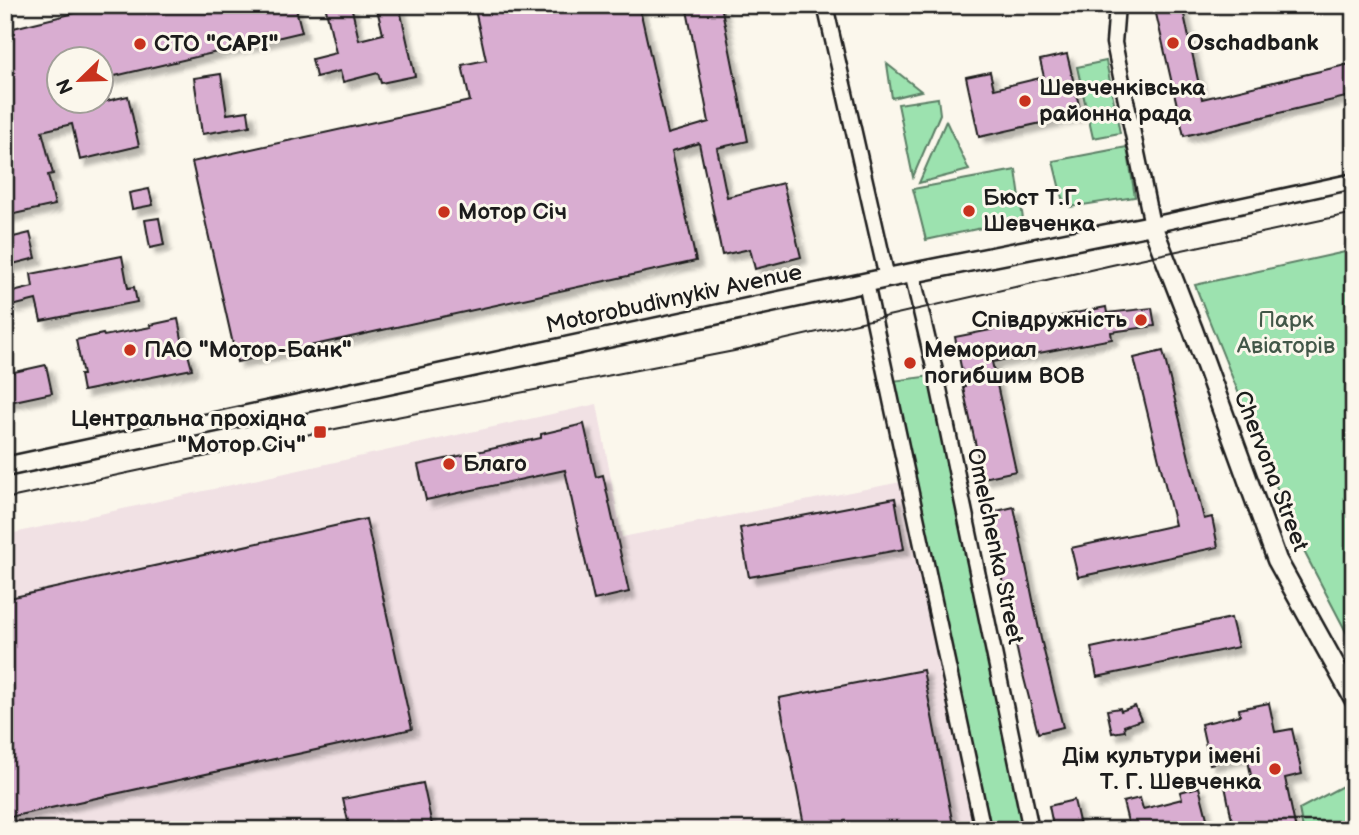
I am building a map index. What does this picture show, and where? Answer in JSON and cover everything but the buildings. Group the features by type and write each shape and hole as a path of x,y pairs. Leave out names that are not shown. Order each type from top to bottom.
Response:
{"main road":[{"name":"Motorobudivnykiv Avenue","path":"5,467 887,278 1152,225"},
{"name":"Chervona Street","path":"1152,225 1277,560 1354,699"}],"street":[{"path":"825,5 887,278"},
{"name":"Chervona Street","path":"1117,5 1114,43 1152,225"},
{"name":"Motorobudivnykiv Avenue","path":"1152,225 1354,181"},
{"name":"Omelchenka Street","path":"912,273 939,384 1031,830"},
{"path":"866,283 983,830"}],"shaded area":[{"path":"597,404 622,537 906,481 979,830 5,830 5,535"}],"green space":[{"path":"1106,61 1120,133 1093,138 1077,67"},
{"path":"887,64 921,91 892,98"},
{"path":"938,98 940,114 913,177 898,104"},
{"path":"946,121 969,170 919,183"},
{"path":"1127,147 1135,197 1070,207 1062,198 1053,161"},
{"path":"1016,170 1023,219 926,240 913,189"},
{"name":"Парк Авіаторів","path":"1354,250 1354,647 1297,538 1195,285"},
{"path":"931,376 1025,830 989,830 892,381"},
{"path":"1354,780 1354,830 1303,830 1299,809"}],"tram line":[{"path":"5,499 320,432 734,351 1354,213"}],"place":[{"name":"Oschadbank","path":"1173,43"},
{"name":"СТО \"CAPI\"","path":"140,44"},
{"name":"Шевченківська районна рада","path":"1025,101"},
{"name":"Бюст Т.Г. Шевченка","path":"969,211"},
{"name":"Мотор Січ","path":"444,212"},
{"name":"Співдружність","path":"1141,320"},
{"name":"ПАО \"Мотор-Банк\"","path":"130,350"},
{"name":"Мемориал погибшим ВОВ","path":"910,363"},
{"name":"Центральна прохідна \"Мотор Січ\"","path":"320,432"},
{"name":"Благо","path":"449,464"},
{"name":"Дім культури імені Т. Г. Шевченка","path":"1275,769"}]}
